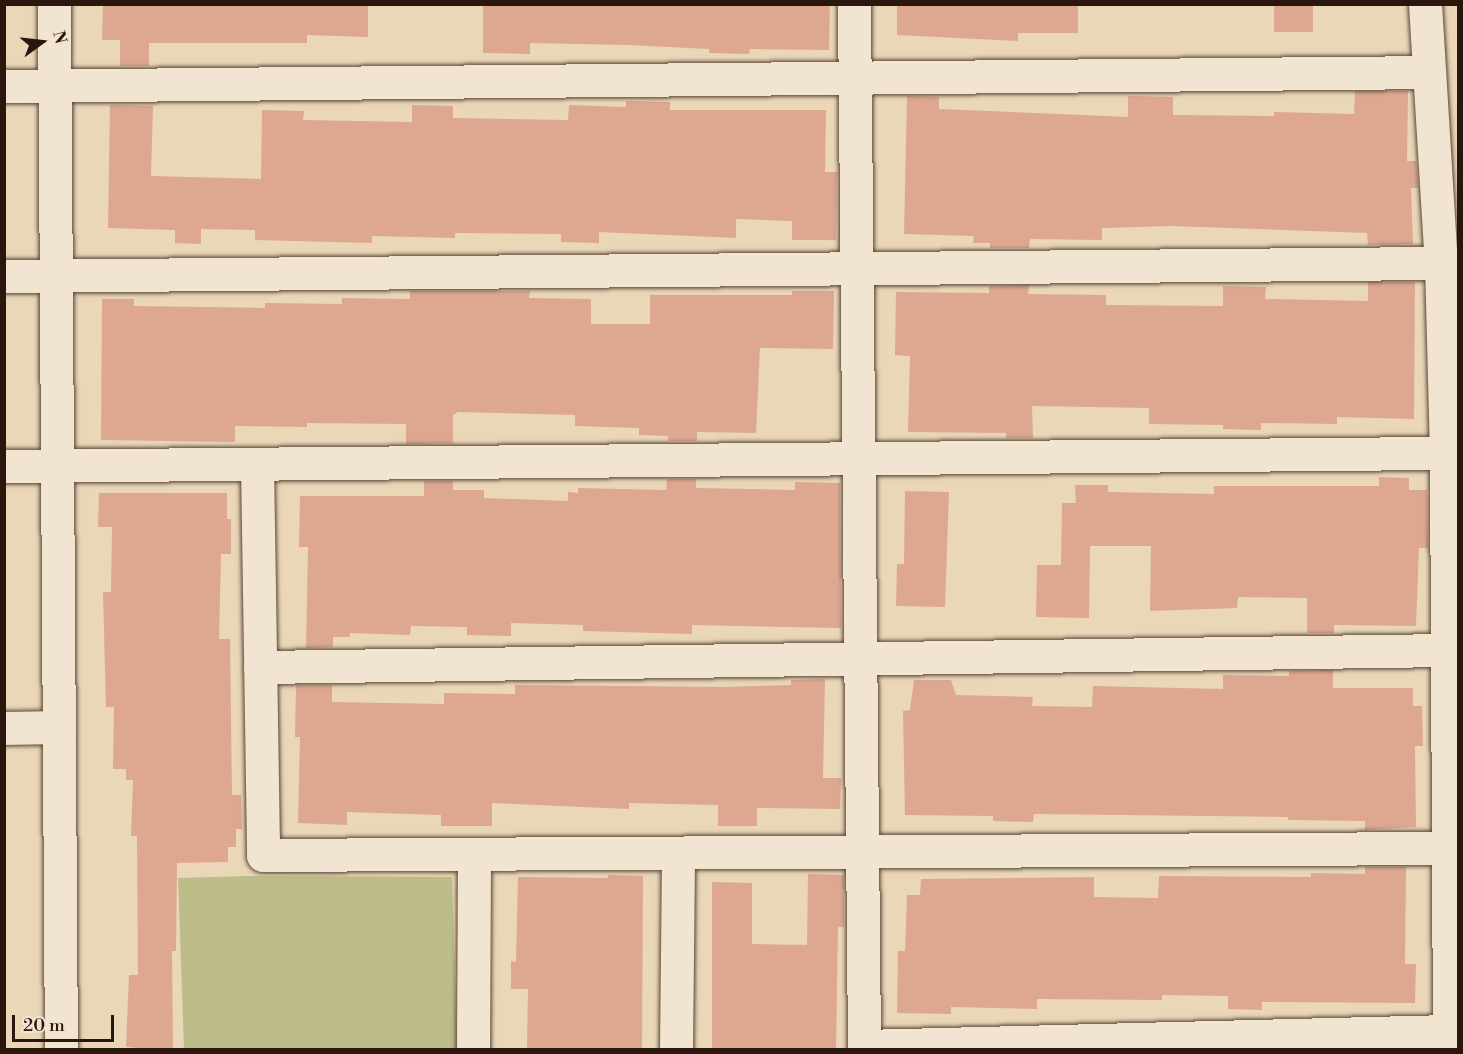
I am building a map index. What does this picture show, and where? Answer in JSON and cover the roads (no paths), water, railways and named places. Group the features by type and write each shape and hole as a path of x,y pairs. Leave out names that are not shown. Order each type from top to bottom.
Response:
{"street":[{"path":"54,4 61,1050"},
{"path":"854,4 864,1048 1449,1040 1450,848 1445,650 1446,453 1441,263 1425,4"},
{"path":"4,86 1430,72"},
{"path":"4,276 1441,263"},
{"path":"4,466 1446,453"},
{"path":"257,464 263,855 1450,848"},
{"path":"260,667 1445,650"},
{"path":"4,728 59,727"},
{"path":"676,1050 678,853"},
{"path":"473,1050 474,854"}]}
